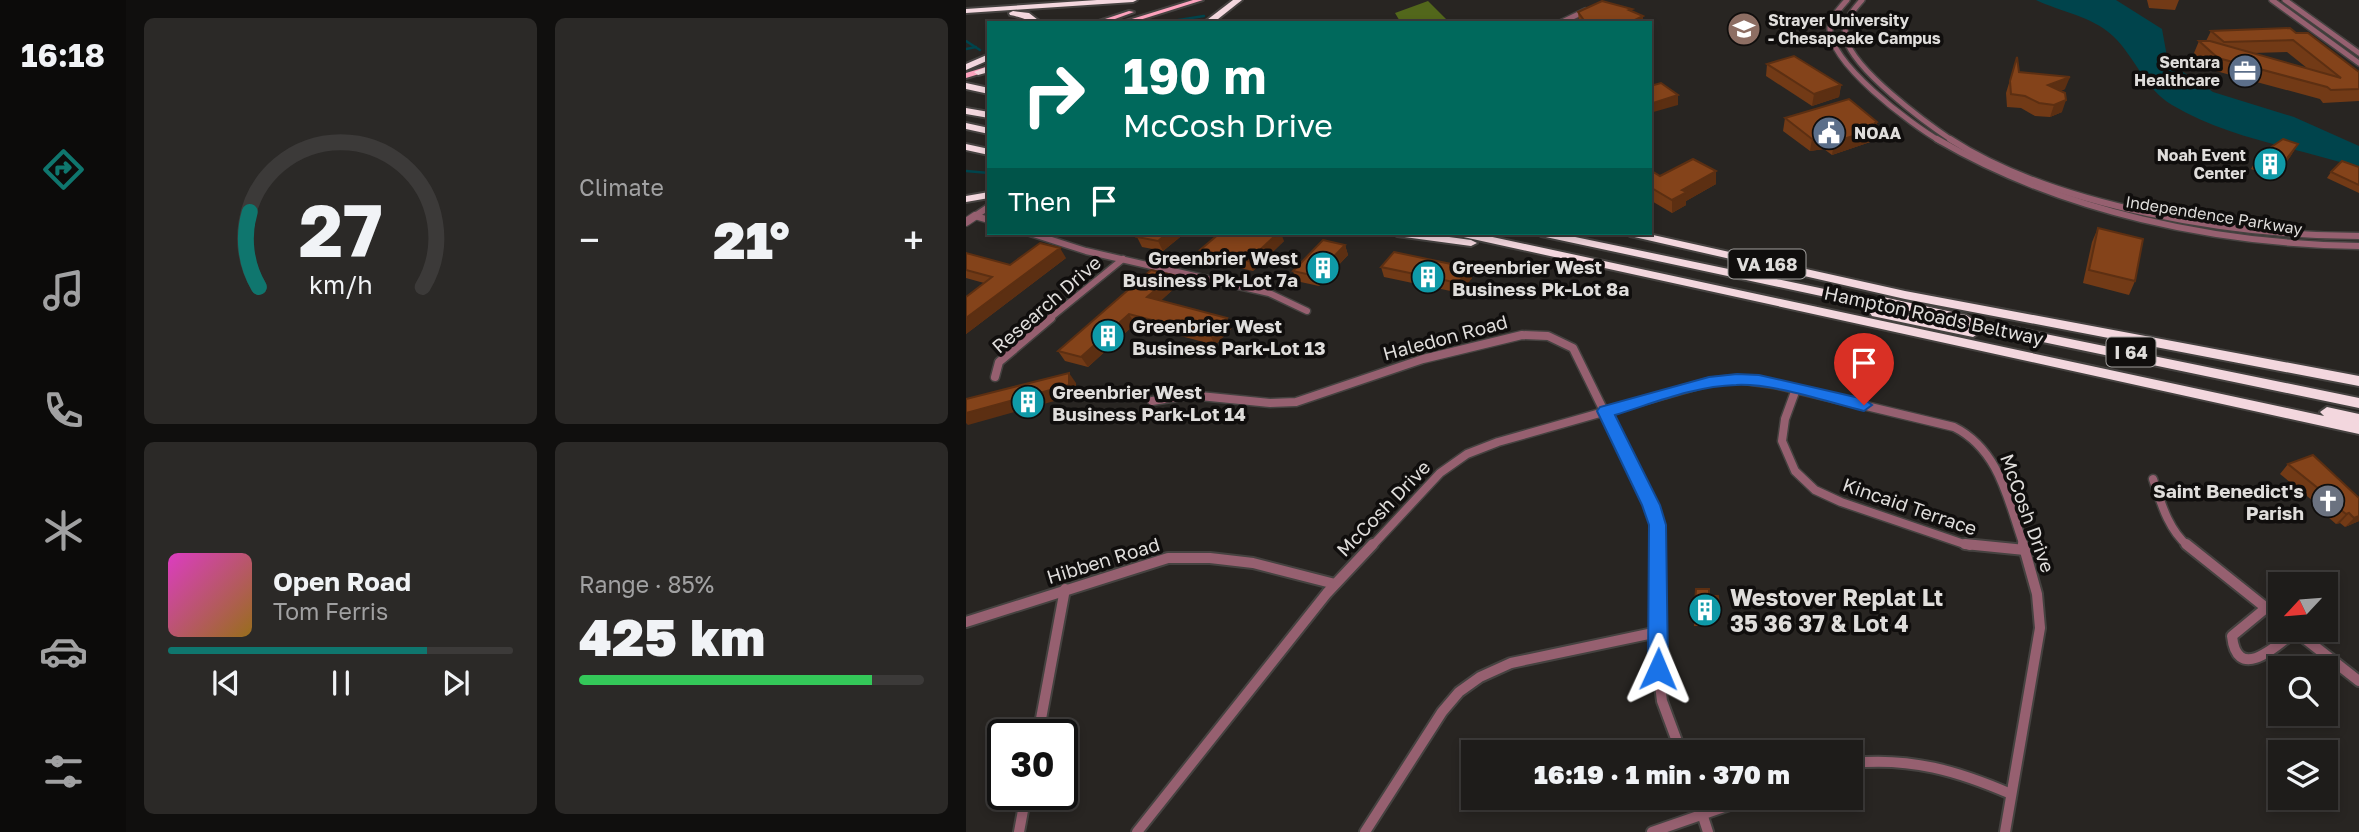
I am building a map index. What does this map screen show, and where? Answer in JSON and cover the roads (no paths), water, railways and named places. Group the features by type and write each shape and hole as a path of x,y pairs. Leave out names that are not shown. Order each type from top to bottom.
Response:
{"highway":[{"path":"966,13 1133,0"},
{"path":"1211,21 1238,0"},
{"path":"966,13 1017,14 1033,21"},
{"path":"966,67 987,59"},
{"path":"978,72 987,70"},
{"path":"966,86 987,91"},
{"path":"966,108 987,113"},
{"path":"966,118 987,123"},
{"path":"966,126 987,131"},
{"path":"966,147 987,152"},
{"path":"966,199 987,195"},
{"path":"1411,235 1572,257"},
{"name":"Hampton Roads Beltway","path":"1468,235 2359,429"},
{"path":"1511,235 2359,419"},
{"path":"1551,235 2359,403"},
{"name":"Hampton Roads Beltway","path":"1569,235 2012,329 2359,397"},
{"name":"VA 168","path":"1639,235 1905,295 2359,381"},
{"path":"2167,386 2305,424 2359,435"}],"main road":[{"path":"1103,21 1171,0"},
{"path":"1129,21 1200,0"},
{"path":"966,76 978,72"}],"street":[{"name":"Independence Parkway","path":"1847,0 1833,16 1830,24 1832,42 1840,57 1905,119 1973,163 2041,192 2135,218 2295,244 2359,246"},
{"name":"Independence Parkway","path":"1861,0 1849,14 1844,31 1849,48 1860,64 1935,129 2000,166 2076,195 2157,214 2295,235 2359,236"},
{"path":"2273,0 2359,63"},
{"path":"2286,0 2359,53"},
{"path":"1564,21 1588,10"},
{"path":"969,218 987,208"},
{"path":"969,218 987,220"},
{"path":"1037,235 1123,259 1269,293 1307,311"},
{"name":"Research Drive","path":"995,377 999,362 1009,352 1123,259"},
{"name":"Haledon Road","path":"1152,401 1190,395 1270,403 1296,402 1423,359 1530,334 1553,337 1575,350 1656,517 1659,539 1658,632 1661,693 1677,740"},
{"name":"McCosh Drive","path":"1137,832 1335,584 1440,473 1453,463 1498,442 1605,411 1718,380 1745,379 1941,424 1969,435 1984,448 1993,462 2038,590 2040,628 2005,832"},
{"name":"Kincaid Terrace","path":"1796,389 1785,419 1782,441 1796,471 1815,490 1841,502 1971,546 2025,550"},
{"path":"2153,479 2165,514 2179,538 2266,608 2232,636 2232,646 2236,652 2252,660 2259,659 2280,642"},
{"name":"Hibben Road","path":"966,622 1153,561 1189,556 1283,568 1335,584"},
{"path":"1041,719 1065,589"},
{"path":"1365,832 1442,712 1459,692 1480,677 1511,663 1658,632"},
{"path":"2309,642 2359,681"},
{"path":"1863,761 1914,760 1962,772 2011,794"},
{"path":"1018,832 1023,810"},
{"path":"1701,810 1708,832"},
{"path":"1653,832 1716,810"}],"water":[{"path":"2036,0 2116,0 2162,29 2168,62 2213,92 2294,117 2359,146 2359,168 2240,134 2194,117 2172,105 2154,90 2121,44 2105,29"}],"waterway":[{"path":"1173,21 1204,16"},
{"path":"966,41 975,47"},
{"path":"966,49 975,47"},
{"path":"975,47 980,50"},
{"path":"966,171 987,173"}],"place":[{"name":"Strayer University - Chesapeake Campus","path":"1744,29"},
{"name":"Sentara Healthcare","path":"2245,71"},
{"name":"NOAA","path":"1829,133"},
{"name":"Noah Event Center","path":"2270,164"},
{"name":"Greenbrier West Business Pk-Lot 7a","path":"1323,268"},
{"name":"Greenbrier West Business Pk-Lot 8a","path":"1428,277"},
{"name":"Greenbrier West Business Park-Lot 13","path":"1108,336"},
{"name":"Greenbrier West Business Park-Lot 14","path":"1028,402"},
{"name":"Saint Benedict's Parish","path":"2328,501"},
{"name":"Westover Replat Lt 35 36 37 & Lot 4","path":"1705,610"}]}
